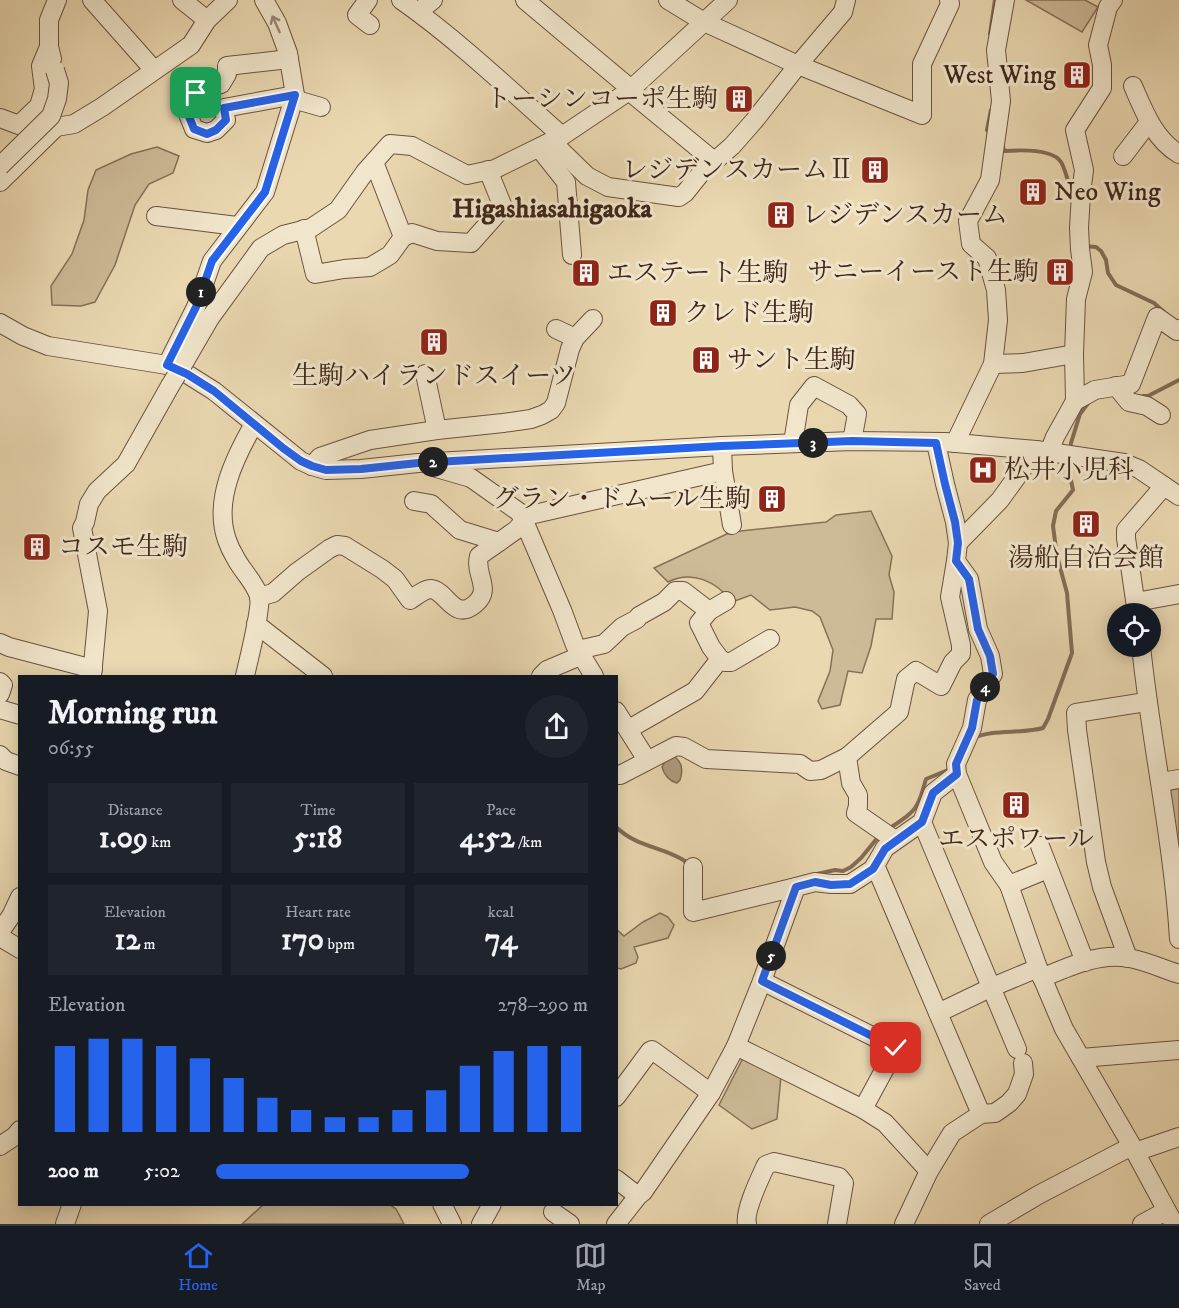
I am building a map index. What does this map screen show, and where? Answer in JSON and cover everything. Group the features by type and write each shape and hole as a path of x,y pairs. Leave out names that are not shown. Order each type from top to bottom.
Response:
{"street":[{"path":"0,166 51,116 57,99 59,83 49,47 49,20 57,0"},
{"path":"92,0 154,70"},
{"path":"182,0 207,20"},
{"path":"0,182 56,127 74,124 102,107 191,45 207,20 228,0"},
{"path":"203,312 212,261 265,192 294,97 289,59 277,23 264,0"},
{"path":"368,0 357,15 370,25"},
{"path":"401,0 490,72 551,142 587,176 608,187 679,197 685,194 701,173 732,147 843,12 846,0"},
{"path":"418,12 433,0"},
{"path":"525,0 714,161"},
{"path":"668,0 704,21 798,64 922,115 922,64 950,4 949,0"},
{"path":"0,643 93,673 98,611 82,528 89,504 97,491 126,464 170,386 176,363 203,312 261,248 283,235 311,228 338,210 390,144 412,146 467,175 495,169 551,142 630,90 728,0"},
{"path":"618,775 676,746 684,747 706,759 800,764 810,771 821,770 847,757 899,712 906,680 916,671 942,686 953,662 961,654 950,597 958,543 945,484 945,443 993,364 998,320 996,290 987,258 971,244 968,221 990,180 1001,101 996,50 1005,0"},
{"path":"958,543 1000,500 1055,437 1075,401 1076,299 1083,272 1079,228 1084,171 1075,130 1102,88 1102,65 1098,45 1108,7 1113,0"},
{"path":"0,118 19,126 39,106 44,89 41,66 49,47"},
{"path":"289,59 227,66 227,74 220,84 204,88 196,93 188,114 194,129 207,134 216,130 226,120 224,108 294,97 321,107"},
{"path":"1133,86 1158,136 1179,154"},
{"path":"34,111 56,127"},
{"path":"1123,156 1149,122"},
{"path":"551,142 566,182 572,255"},
{"path":"374,162 403,237"},
{"path":"304,229 315,274 370,267 390,255 403,237 412,233 437,241 471,243 503,207 488,170"},
{"path":"156,216 237,226"},
{"path":"1075,401 1095,390 1131,384 1157,318 1177,331 1179,329"},
{"path":"312,466 320,457 370,440 531,419 542,415 551,410 556,403 575,338 594,319"},
{"path":"0,323 48,346 176,363 187,374 214,391 301,461 326,470 722,446 852,441 945,443 1042,451 1124,463 1133,466 1171,491 1126,530 1135,603"},
{"path":"556,329 575,338"},
{"path":"993,364 1023,363 1074,354"},
{"path":"425,374 437,430"},
{"path":"793,443 799,405 814,386 849,405 857,414 852,441"},
{"path":"1116,386 1129,402 1147,406 1161,416"},
{"path":"245,675 259,597 251,579 242,569 227,540 222,510 231,470 254,424"},
{"path":"722,446 723,471 732,525"},
{"path":"418,463 471,477 519,512 579,653 593,675"},
{"path":"259,597 273,593 328,549 345,546 395,579 410,600 428,589 434,590 456,608 470,607 483,593 484,586 479,574 479,556 516,530 531,515 723,471"},
{"path":"414,501 431,504 460,530 499,542"},
{"path":"956,561 969,579 978,629 990,656 993,674 977,700 972,728 956,764 957,774 993,862 1009,885 1040,973 1064,1029 1170,1217 1142,1224"},
{"path":"542,675 579,653 604,644 622,627 664,602 675,591 683,591 709,612"},
{"path":"1151,603 1179,594"},
{"path":"726,601 709,612 699,623 720,659 731,662 770,639"},
{"path":"256,624 322,675"},
{"path":"1141,657 1146,702 1161,782 1179,939"},
{"path":"628,729 695,691 720,659"},
{"path":"0,682 3,685 0,694"},
{"path":"1128,958 1102,887 1096,862 1076,713 1146,702"},
{"path":"0,710 18,714"},
{"path":"618,714 647,760"},
{"path":"0,755 6,761 18,765"},
{"path":"847,757 851,783 858,795 856,813 895,840"},
{"path":"693,867 693,912 815,882 831,885 850,884 873,869 885,849 895,840 922,822 933,793 957,774"},
{"path":"1161,782 1179,779"},
{"path":"904,1224 929,1171 952,1133 981,1114 995,1113 1009,1103 1017,1094 1024,1074 1020,1056 922,822"},
{"path":"1040,846 1085,962"},
{"path":"875,865 981,1114"},
{"path":"1009,885 1048,869"},
{"path":"616,1224 638,1196 644,1192 711,1093 736,1046 796,887"},
{"path":"11,943 11,916 18,901"},
{"path":"938,1013 990,988 1107,956 1128,958 1179,974"},
{"path":"762,981 896,1048 863,1109"},
{"path":"736,1046 863,1109 885,1123 929,1171"},
{"path":"618,1094 652,1050 711,1093"},
{"path":"1081,1058 1179,1050"},
{"path":"0,1146 18,1132"},
{"path":"988,1224 1040,1194 1133,1149 1179,1137"},
{"path":"747,1224 746,1219 762,1173 766,1165 774,1161 839,1177 844,1183 837,1224"},
{"path":"618,1181 638,1196"},
{"path":"65,1224 71,1206"},
{"path":"443,1206 452,1224"},
{"path":"481,1224 491,1206"},
{"path":"553,1212 570,1224"}],"shaded area":[{"path":"1026,0 1085,0 1098,7 1082,32"},
{"path":"157,147 179,156 173,173 149,184 135,205 115,265 95,302 81,306 52,305 51,286 72,254 84,220 88,190 96,170 131,154"},
{"path":"871,511 892,556 889,575 894,592 892,619 876,619 871,646 862,673 848,671 840,705 822,709 818,701 830,671 833,650 820,617 812,611 795,607 770,610 751,595 732,602 711,583 686,577 668,582 654,568 731,532 826,522 836,515"},
{"path":"675,757 682,767 680,780 677,783 667,777 662,767 667,760"},
{"path":"1179,786 1179,862 1169,793 1173,787"},
{"path":"660,913 668,917 674,925 668,938 634,947 638,957 636,963 618,968 618,931 624,936"},
{"path":"744,1056 781,1076 777,1119 752,1129 719,1105"},
{"path":"262,1206 392,1206 396,1209 404,1224 242,1224"}],"waterway":[{"path":"990,34 995,0"},
{"path":"991,110 987,130 991,134"},
{"path":"1002,146 1005,151 1035,151 1057,157 1065,170 1073,199"},
{"path":"1084,246 1096,247 1101,251 1106,260 1108,273 1116,285 1154,303 1164,312"},
{"path":"1143,396 1148,396 1179,380"},
{"path":"1070,450 1080,414 1089,402"},
{"path":"974,738 989,733 1043,728 1072,653 1067,593 1057,556 1053,526 1056,511 1073,490 1069,460"},
{"path":"890,828 915,808 926,779 950,767"},
{"path":"618,829 641,843 676,856 685,861 687,867"},
{"path":"817,874 835,870 843,871 851,867 879,836"}],"place":[{"name":"West Wing","path":"1077,75"},
{"name":"トーシンコーポ生駒","path":"739,99"},
{"name":"レジデンスカームⅡ","path":"875,170"},
{"name":"Neo Wing","path":"1033,192"},
{"name":"レジデンスカーム","path":"781,215"},
{"name":"サニーイースト生駒","path":"1060,272"},
{"name":"エステート生駒","path":"586,273"},
{"name":"クレド生駒","path":"663,313"},
{"name":"生駒ハイランドスイーツ","path":"434,342"},
{"name":"サント生駒","path":"706,360"},
{"name":"松井小児科","path":"983,470"},
{"name":"グラン・ドムール生駒","path":"772,499"},
{"name":"湯船自治会館","path":"1086,524"},
{"name":"コスモ生駒","path":"37,547"},
{"name":"エスポワール","path":"1016,805"}],"district":[{"name":"Higashiasahigaoka","path":"552,209"}],"route":[{"path":"196,93 188,114 194,129 207,134 216,130 226,120 224,108 295,95 265,192 212,261 196,307 167,365 187,374 214,391 301,461 326,470 722,446 852,441 936,443 955,522 958,543 956,561 969,579 978,629 990,656 993,674 977,700 972,728 956,764 957,774 933,793 922,822 895,840 885,849 873,869 850,884 831,885 815,882 796,887 762,981 896,1048"}]}
